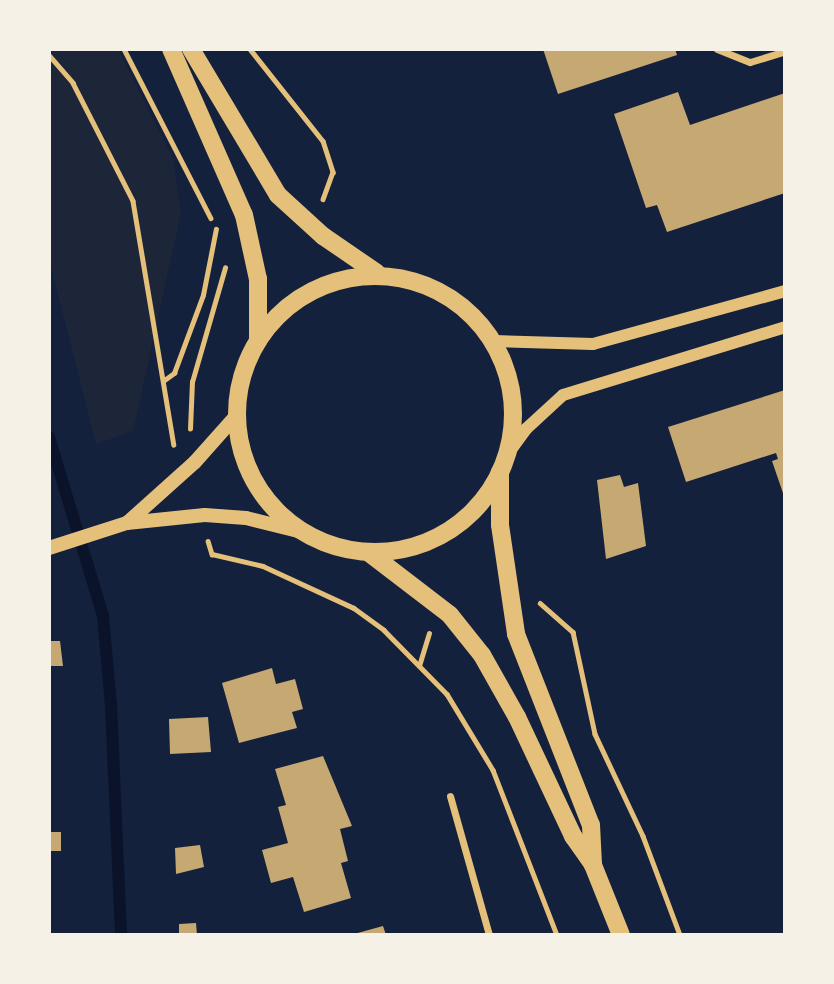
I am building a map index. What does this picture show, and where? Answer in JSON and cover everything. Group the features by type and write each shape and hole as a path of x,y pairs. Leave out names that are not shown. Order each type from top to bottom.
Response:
{"main road":[{"path":"171,49 228,172 252,243 258,279 258,341"},
{"path":"191,49 278,195 300,217 377,273 435,289 468,311 493,341 509,377 513,409 503,465 500,524 516,634 590,825 593,865"},
{"path":"302,532 275,511 254,483 241,451 236,416 242,376 258,341 286,309 325,285 377,273"},
{"path":"127,523 195,462 236,416"},
{"path":"49,548 127,523 205,515 246,518 302,532 334,547 368,552 409,548 446,532 478,506 503,465"},
{"path":"368,552 450,615 482,655 517,718 573,836 593,865 621,935"}],"street":[{"path":"716,49 750,62 785,51"},
{"path":"493,341 593,344 785,291"},
{"path":"503,465 526,429 563,395 785,327"},
{"path":"450,796 489,935"}],"path":[{"path":"250,49 331,157 331,187 318,207 300,217"},
{"path":"49,55 73,83 133,201 180,475"},
{"path":"163,381 174,373 203,295 216,228"},
{"path":"195,462 189,420 195,369 226,262 231,254 252,243"},
{"path":"205,515 212,554 289,576 354,608 384,630 447,694 493,770 557,935"}],"shaded area":[{"path":"49,49 118,49 173,159 181,213 133,431 96,444 49,259"}],"building":[{"path":"543,49 675,49 677,55 558,94"},
{"path":"678,92 690,125 785,93 785,193 667,232 657,205 646,208 614,114"},
{"path":"785,390 785,499 772,461 778,459 776,453 686,482 668,427"},
{"path":"620,475 624,487 638,483 646,546 606,559 597,480"},
{"path":"49,641 60,641 63,666 49,666"},
{"path":"272,668 276,684 295,679 303,709 292,712 297,728 239,743 222,683"},
{"path":"208,717 211,752 170,754 169,719"},
{"path":"323,756 352,826 340,829 348,861 341,863 351,898 304,912 293,877 271,883 262,850 288,843 278,807 286,805 275,769"},
{"path":"49,832 61,832 61,851 49,851"},
{"path":"200,845 204,867 176,874 175,848"},
{"path":"196,923 197,935 179,935 179,924"},
{"path":"383,926 386,935 354,935 354,934"}],"waterway":[{"path":"49,437 103,616 111,705 121,935"}]}
